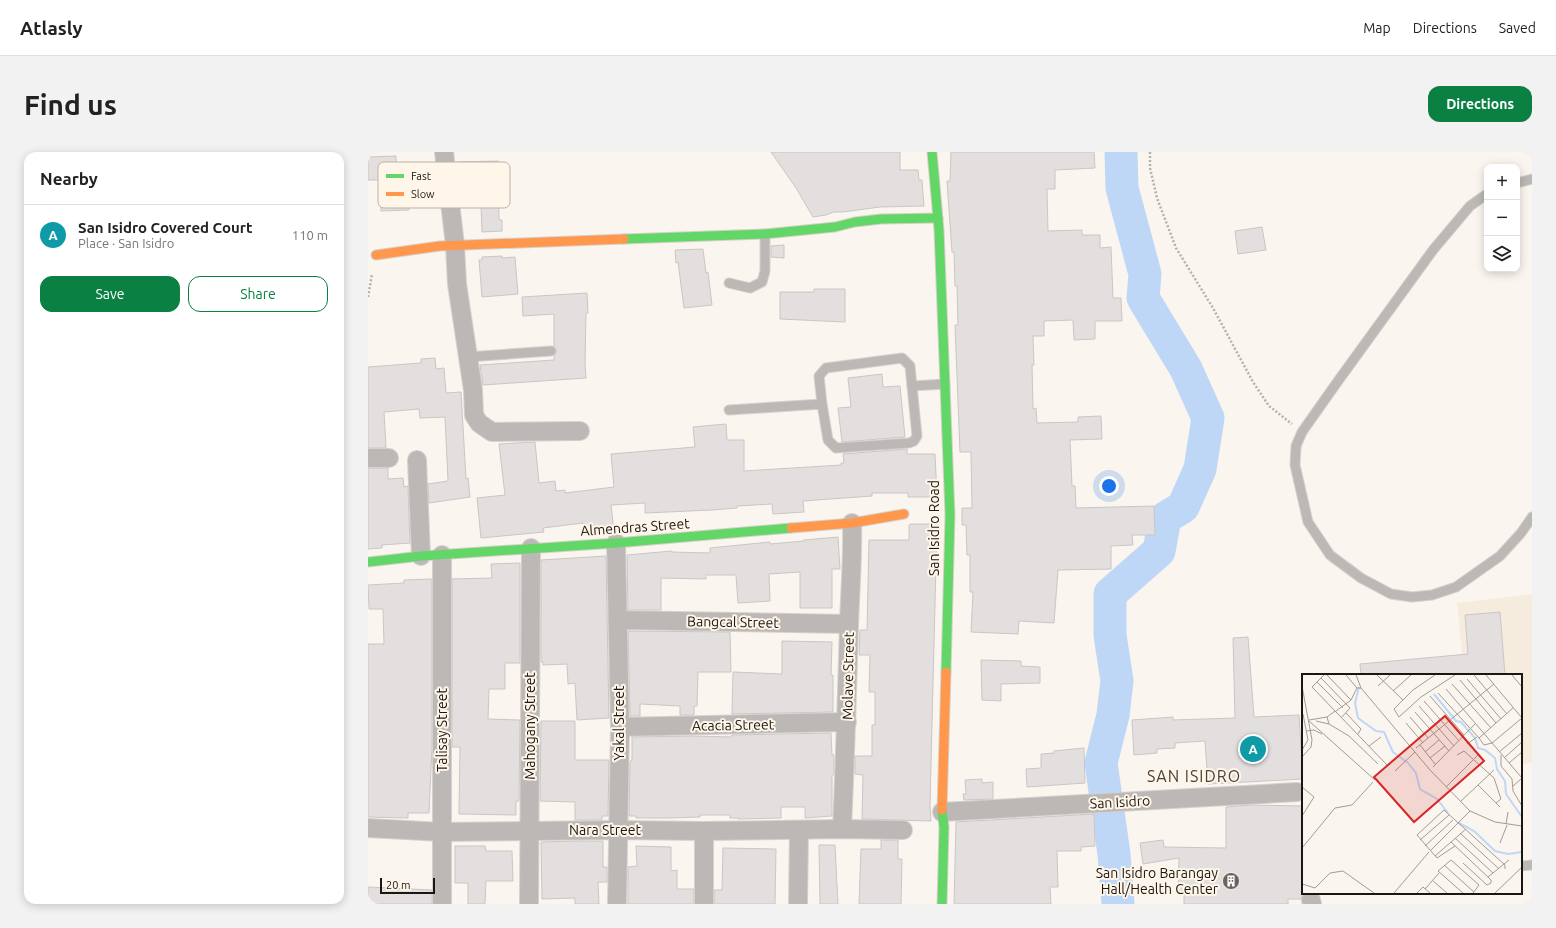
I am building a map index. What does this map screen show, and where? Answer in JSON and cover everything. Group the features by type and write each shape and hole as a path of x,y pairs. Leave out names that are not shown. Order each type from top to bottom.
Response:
{"street":[{"path":"444,152 445,162"},
{"name":"San Isidro Road","path":"932,152 938,218 950,515 942,812 944,827 942,904"},
{"path":"451,208 455,245 456,284 468,357 474,415 479,423 492,432 580,431"},
{"path":"376,255 455,245 765,234 835,227 855,222 881,219 938,218"},
{"path":"368,458 389,458"},
{"path":"417,460 421,556"},
{"name":"Almendras Street","path":"368,562 421,556 616,543 852,523 904,514"},
{"name":"Molave Street","path":"842,829 847,722 849,624 853,557 852,523"},
{"name":"Yakal Street","path":"616,543 620,727 617,904"},
{"name":"Mahogany Street","path":"529,904 531,548"},
{"name":"Talisay Street","path":"442,555 442,904"},
{"name":"Bangcal Street","path":"618,620 849,624"},
{"name":"Acacia Street","path":"620,727 847,722"},
{"name":"San Isidro","path":"942,812 1297,792"},
{"name":"Nara Street","path":"368,828 442,832 618,830 798,831 842,829 903,830"},
{"path":"704,831 704,904"},
{"path":"798,831 798,904"}],"lane":[{"path":"1520,182 1532,179"},
{"path":"1484,196 1470,206 1433,250 1302,432 1296,446 1295,465 1308,522 1330,555 1361,578 1392,594 1412,597 1432,595 1456,587 1500,556 1521,533 1532,517"},
{"path":"729,283 750,288 762,282 765,271 765,234"},
{"path":"468,357 551,351"},
{"path":"902,358 910,366 912,386 917,436 914,441 909,444 836,448 828,440 819,376 826,368 902,358"},
{"path":"912,386 945,384"},
{"path":"729,410 822,404"},
{"path":"1522,866 1532,865"}],"path":[{"path":"1150,152 1150,168 1158,198 1176,248 1213,308 1253,382 1269,406 1302,432"}],"shaded area":[{"path":"1532,594 1532,763 1522,764 1522,674 1464,674 1457,603"}],"building":[{"path":"771,152 900,152 900,170 918,170 919,180 922,180 924,206 880,207 834,212 813,217 796,188"},
{"path":"951,152 1094,152 1095,168 1055,170 1055,189 1047,189 1048,231 1082,230 1082,235 1100,235 1100,248 1111,247 1113,298 1121,298 1122,321 1095,321 1095,339 1074,340 1073,320 1044,321 1044,336 1033,336 1033,409 1036,408 1037,423 1078,422 1078,417 1101,416 1102,439 1070,440 1072,486 1075,486 1076,508 1154,506 1155,535 1132,535 1133,545 1111,546 1111,569 1058,570 1054,623 1019,621 1018,634 971,632 973,592 970,592 970,555 967,555 966,525 962,525 962,508 972,508 971,452 960,452 955,325 958,325 957,286 955,286 954,252 952,252 947,181 950,181"},
{"path":"396,156 396,162 378,162 378,180 368,180 368,157"},
{"path":"498,161 498,162 457,162"},
{"path":"381,208 409,208 409,210 381,211"},
{"path":"481,208 499,208 499,220 502,220 502,231 482,232"},
{"path":"1262,227 1266,250 1238,254 1235,231"},
{"path":"784,245 784,258 771,257 771,246"},
{"path":"703,249 706,273 708,272 712,305 684,308 675,250"},
{"path":"502,256 502,258 515,257 518,294 482,297 479,260 482,260 482,257"},
{"path":"814,289 845,289 845,322 780,319 780,292 814,292"},
{"path":"587,293 588,313 586,313 586,378 483,385 480,365 554,360 554,356 557,351 554,346 554,314 523,316 522,297"},
{"path":"435,358 436,369 444,368 446,393 461,392 466,479 468,478 470,497 429,503 428,484 448,481 445,417 420,418 419,409 384,412 386,448 368,448 368,367 421,363 421,359"},
{"path":"882,374 883,387 900,386 905,437 842,442 838,408 851,407 848,378"},
{"path":"726,424 727,440 744,440 744,471 841,465 841,463 844,463 843,454 907,449 907,454 935,454 937,497 908,497 908,493 872,493 872,496 803,501 804,512 773,514 772,504 737,506 737,508 712,510 645,513 645,503 611,505 614,531 584,533 583,523 543,528 544,532 481,538 477,498 505,495 499,444 535,442 539,483 555,481 556,491 565,490 565,493 614,487 611,454 695,447 693,427"},
{"path":"368,468 388,468 388,479 403,478 404,487 408,486 410,543 382,545 382,548 368,549"},
{"path":"937,524 930,805 931,821 862,819 863,775 855,774 855,756 872,756 872,725 875,725 875,692 869,692 870,655 859,655 860,630 867,630 869,540 909,540 909,525"},
{"path":"838,537 840,569 832,569 832,608 800,608 800,572 769,574 770,601 738,603 736,575 706,575 706,579 661,578 661,610 628,610 627,555 672,551 710,553 710,548"},
{"path":"606,556 609,718 577,720 575,683 568,684 567,664 543,665 543,662 541,662 541,560"},
{"path":"520,563 520,663 505,663 505,689 489,689 488,719 520,720 519,801 516,801 516,815 459,814 460,747 452,747 452,579 492,578 491,564"},
{"path":"432,579 432,747 429,813 408,813 408,818 368,817 368,644 384,644 383,609 369,609 368,585 404,583 404,580"},
{"path":"1500,612 1505,674 1361,674 1360,664 1468,654 1465,615"},
{"path":"628,631 730,632 731,672 698,672 697,706 694,706 694,715 680,715 680,706 640,704 640,716 630,716"},
{"path":"1248,637 1254,717 1299,715 1302,779 1208,784 1205,741 1175,743 1175,748 1157,749 1157,753 1134,755 1132,720 1173,717 1173,720 1235,718 1233,638"},
{"path":"782,641 832,642 831,675 833,675 833,712 732,714 733,672 782,674"},
{"path":"981,660 1021,661 1021,666 1040,667 1040,683 1001,684 1001,701 982,700"},
{"path":"541,721 575,721 575,760 609,760 608,816 602,816 602,820 575,820 575,802 540,801"},
{"path":"831,733 832,755 834,755 834,774 832,776 832,816 805,818 805,807 781,807 781,818 738,819 730,818 730,815 700,815 700,817 670,818 636,818 636,816 629,816 632,737 731,737 732,735"},
{"path":"1084,748 1085,783 1027,787 1026,769 1041,768 1041,754"},
{"path":"982,779 982,783 993,782 993,799 964,800 963,794 966,794 965,780"},
{"path":"1251,805 1302,806 1303,894 1301,899 1288,899 1288,904 1184,904 1184,894 1178,894 1179,858 1143,864 1140,843 1163,840 1164,847 1226,848 1226,807"},
{"path":"1094,814 1095,846 1081,847 1081,851 1057,851 1058,887 1050,887 1051,904 954,904 956,822"},
{"path":"881,840 898,840 898,859 902,859 901,904 859,904 861,849 881,849"},
{"path":"603,841 603,867 607,867 607,882 598,882 599,904 575,904 575,898 542,899 541,842"},
{"path":"819,845 835,845 838,904 820,904"},
{"path":"455,846 485,846 486,851 512,851 513,881 486,881 485,904 468,904 468,883 455,883"},
{"path":"636,846 671,847 671,871 677,870 677,889 694,889 694,904 628,904 628,867 637,866"},
{"path":"723,848 776,849 775,904 714,904 714,890 722,890"},
{"path":"368,887 432,890 432,904 368,904"}],"waterway":[{"path":"1118,904 1114,854 1101,763 1113,715 1117,681 1110,635 1110,594 1159,551 1165,518 1183,507 1200,469 1208,418 1186,369 1143,298 1145,274 1122,188 1121,152"}],"traffic: fast":[{"path":"932,152 939,230 950,515 946,672"},
{"path":"624,239 765,234 835,227 855,222 881,219 938,218"},
{"path":"368,562 421,556 616,543 791,528"},
{"path":"942,810 944,827 942,904"}],"traffic: slow":[{"path":"376,255 440,246 624,239"},
{"path":"791,528 852,523 904,514"},
{"path":"942,810 946,672"}],"place":[{"name":"San Isidro Covered Court","path":"1253,749"},
{"name":"San Isidro Barangay Hall/Health Center","path":"1231,881"}],"district":[{"name":"SAN ISIDRO","path":"1194,776"}]}
